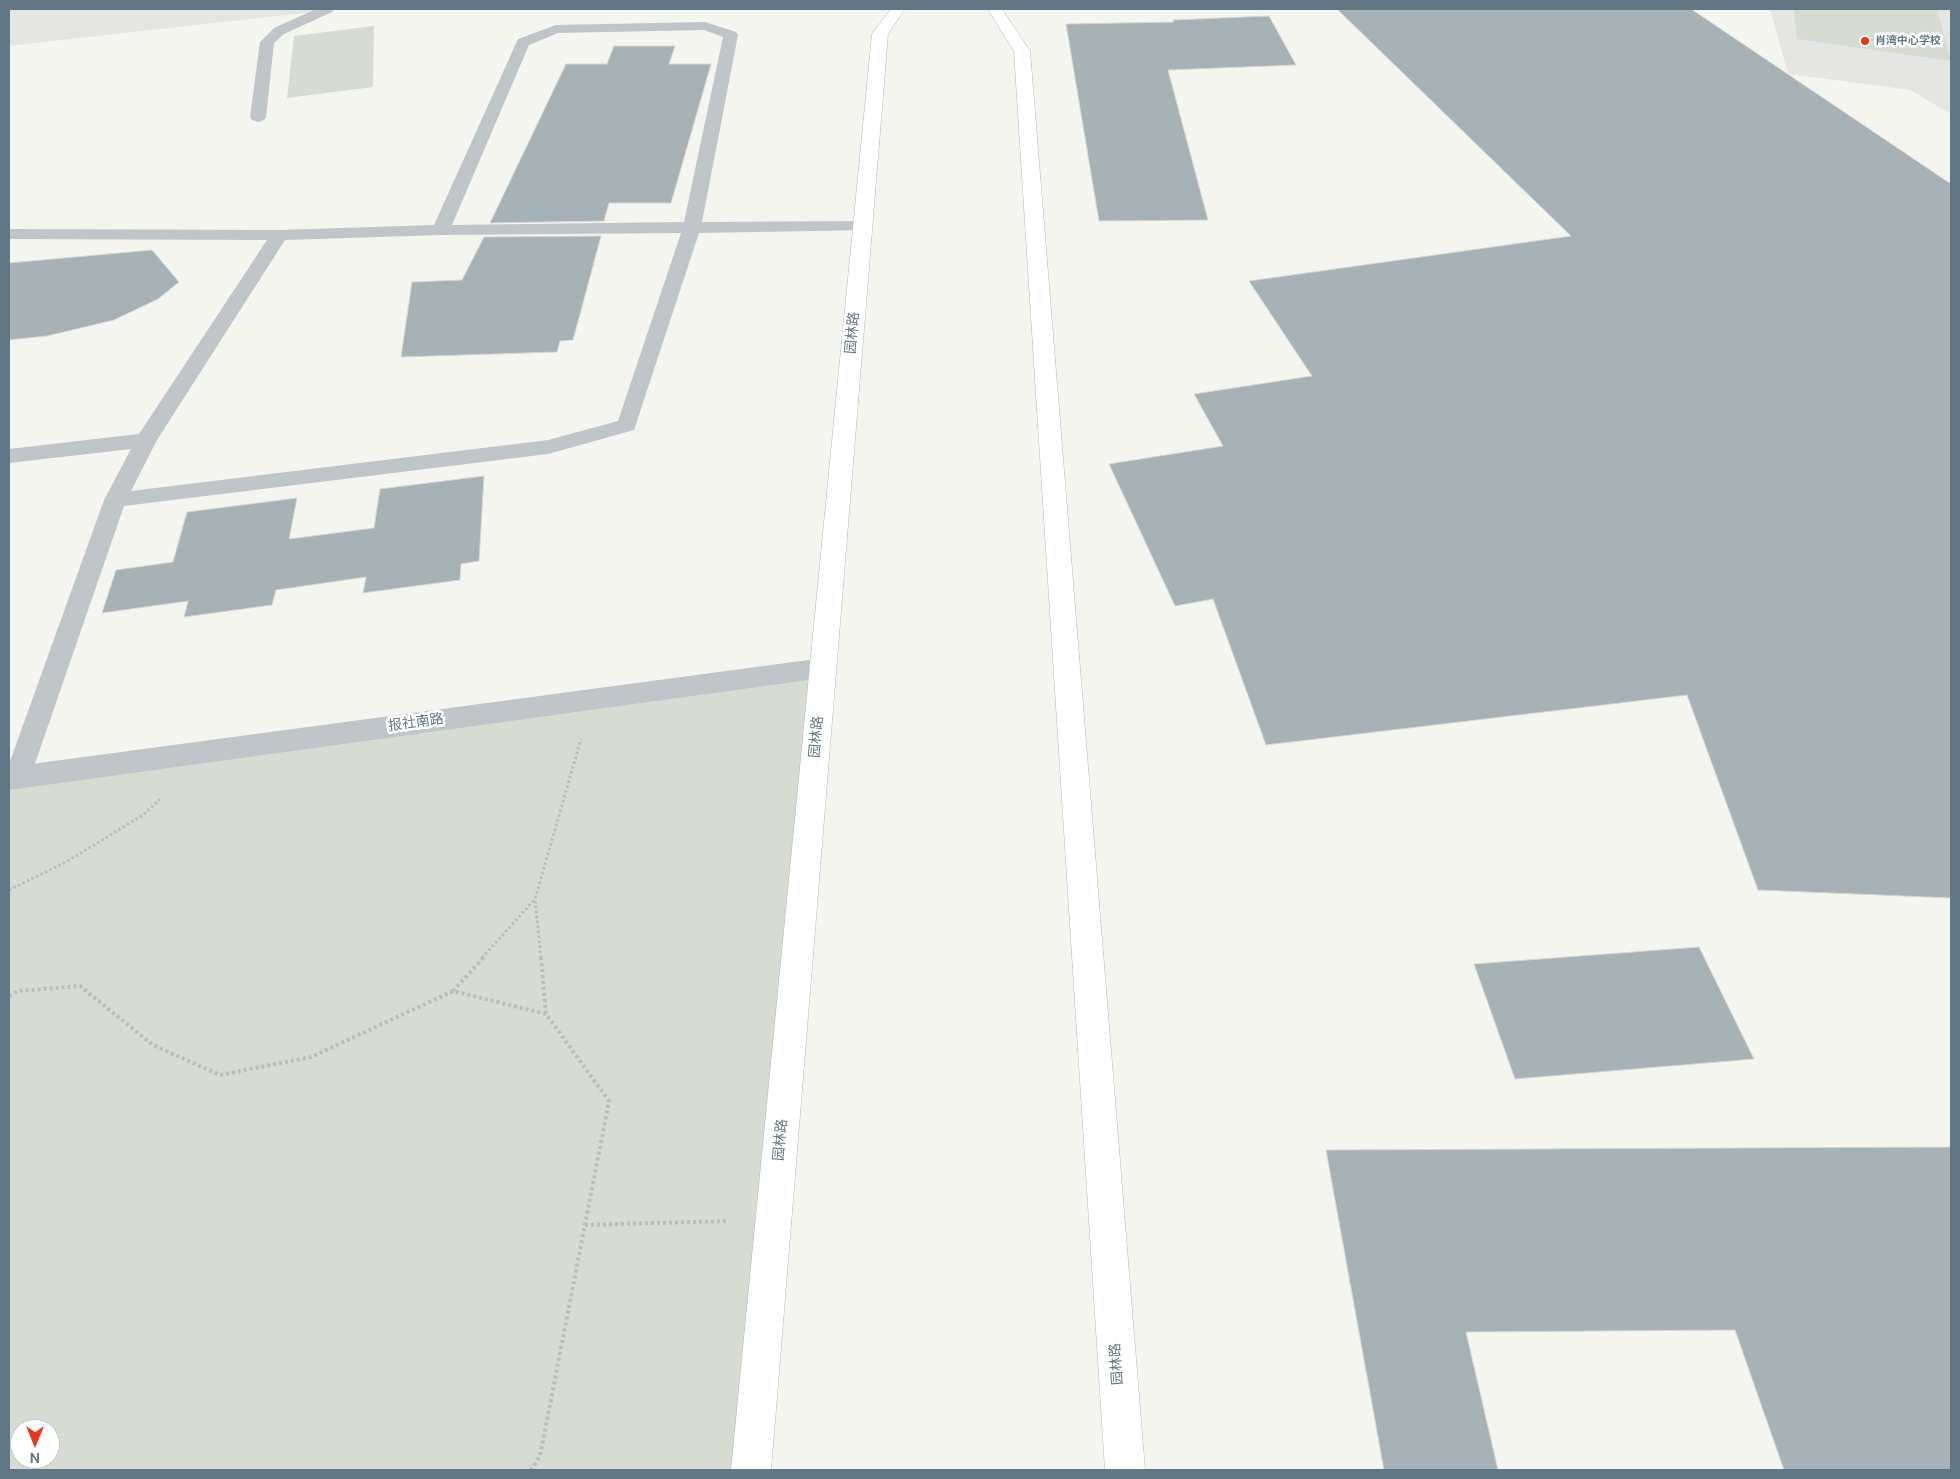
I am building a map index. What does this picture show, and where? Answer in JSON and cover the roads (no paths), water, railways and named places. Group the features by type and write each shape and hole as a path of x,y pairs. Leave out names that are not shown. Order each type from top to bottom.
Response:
{"main road":[{"name":"园林路","path":"751,1470 880,34 898,9"},
{"name":"园林路","path":"995,9 1022,51 1124,1470"}],"street":[{"name":"报社南路","path":"13,778 823,668"}],"lane":[{"path":"258,117 267,42 279,31 327,9"},
{"path":"115,500 548,447 627,425 692,228 731,35 705,26 556,29 523,42 441,230"},
{"path":"9,234 279,235 441,230 863,226"},
{"path":"13,778 115,500 146,440 279,235"},
{"path":"9,456 146,440"}],"place":[{"name":"肖湾中心学校","path":"1865,41"}]}
